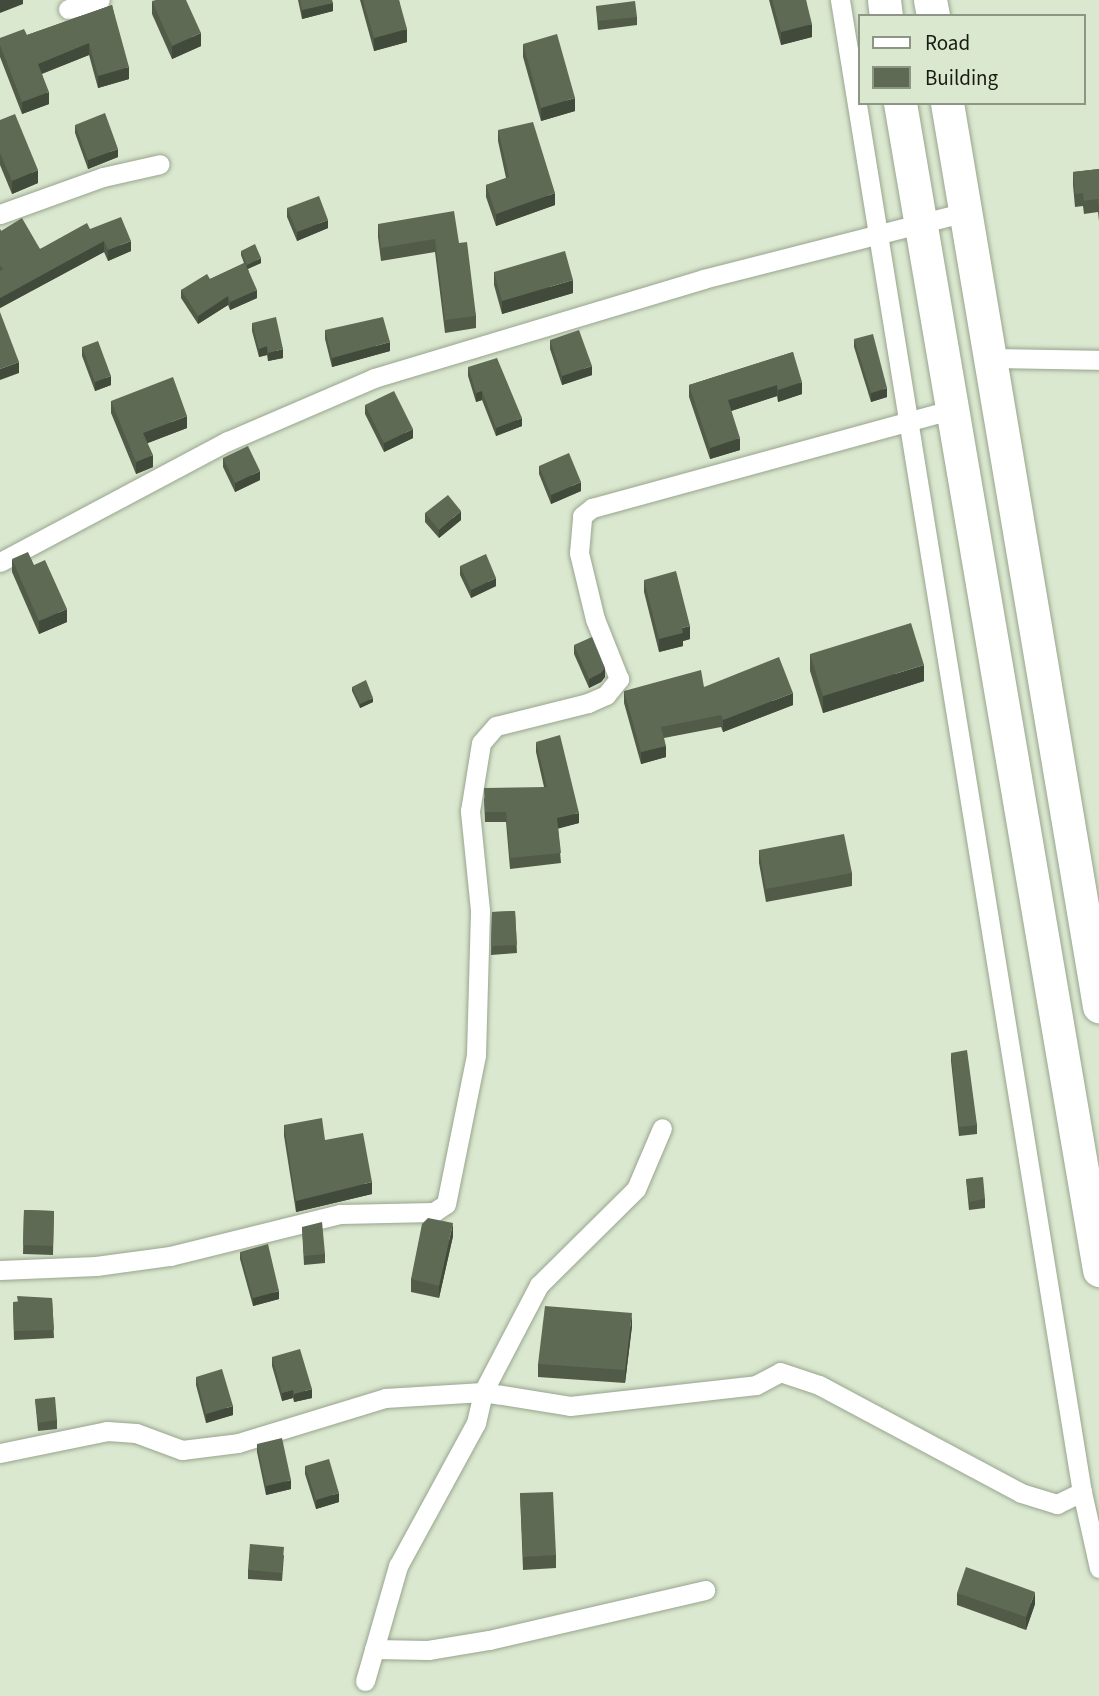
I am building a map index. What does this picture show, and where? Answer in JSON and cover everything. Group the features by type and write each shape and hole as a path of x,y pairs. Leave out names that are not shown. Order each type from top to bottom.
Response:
{"highway":[{"path":"901,105 1099,1270"},
{"path":"947,105 989,358 1090,887 1099,1006"}],"street":[{"path":"68,9 100,0"},
{"path":"840,0 912,421 1082,1492 1099,1568"},
{"path":"0,214 103,177 160,164"},
{"path":"0,562 136,487 324,396 703,279 921,227 965,212"},
{"path":"989,358 1099,360"},
{"path":"0,1270 96,1266 170,1256 340,1214 433,1212 446,1204 453,1187 477,1055 480,910 470,811 481,743 496,726 606,695 618,679 595,619 579,553 582,516 592,508 951,410"},
{"path":"365,1681 398,1566 475,1423 482,1392 539,1285 636,1189 663,1128"},
{"path":"0,1453 107,1431 136,1433 182,1450 238,1443 385,1398 482,1392 570,1406 756,1385 780,1372 819,1385 1021,1493 1057,1504 1082,1492"},
{"path":"374,1649 428,1650 489,1640 705,1590"}],"building":[{"path":"186,0 201,33 172,46 152,1"},
{"path":"300,0 332,0 333,3 302,10"},
{"path":"363,0 399,0 407,29 374,38"},
{"path":"772,0 806,0 812,24 781,32"},
{"path":"635,1 637,17 598,21 596,6"},
{"path":"112,5 129,67 98,76 89,43 38,64 49,92 22,102 0,45 0,38 24,29 27,35"},
{"path":"557,34 575,98 541,108 523,44"},
{"path":"105,113 118,149 88,160 75,125"},
{"path":"15,114 38,170 12,181 0,153 0,120"},
{"path":"533,122 555,193 496,214 486,185 509,177 498,130"},
{"path":"1099,169 1099,208 1098,199 1084,201 1083,193 1075,194 1073,172"},
{"path":"319,196 328,220 297,232 287,208"},
{"path":"454,211 459,243 467,242 476,316 445,320 435,239 381,248 378,224"},
{"path":"121,217 131,241 108,250 104,241 0,298 0,271 3,269 0,265 0,229 1,231 22,218 40,249 87,223 90,229"},
{"path":"255,244 261,258 247,265 241,251"},
{"path":"565,251 573,280 502,301 494,272"},
{"path":"245,263 257,290 230,302 228,296 198,316 181,290 207,274 210,279"},
{"path":"0,312 19,362 0,369"},
{"path":"276,317 283,349 268,353 267,346 259,349 252,323"},
{"path":"383,317 390,342 332,358 325,330"},
{"path":"579,330 592,366 562,376 550,340"},
{"path":"873,334 887,388 871,393 854,339"},
{"path":"98,341 111,376 95,382 82,347"},
{"path":"793,352 802,382 778,390 777,385 728,400 740,438 710,448 689,385"},
{"path":"497,358 522,418 496,428 482,391 476,393 468,367"},
{"path":"173,377 187,416 143,433 153,455 136,462 111,401"},
{"path":"394,391 413,429 384,443 365,405"},
{"path":"248,446 260,471 235,483 223,458"},
{"path":"569,453 581,482 551,495 539,466"},
{"path":"448,495 461,511 439,530 425,513"},
{"path":"28,552 34,565 45,560 67,609 39,621 12,559"},
{"path":"486,554 496,578 471,590 460,566"},
{"path":"676,571 690,626 682,628 683,633 659,639 644,580"},
{"path":"911,623 924,665 823,696 810,654"},
{"path":"592,637 605,668 589,679 574,645"},
{"path":"779,657 793,693 723,720 721,715 661,727 666,746 641,752 624,691 701,670 704,687"},
{"path":"366,680 373,698 360,704 352,687"},
{"path":"560,735 579,813 557,818 561,853 510,858 506,812 485,812 484,788 547,787 536,742"},
{"path":"844,834 852,873 766,889 759,850"},
{"path":"515,911 517,945 491,946 492,912"},
{"path":"967,1050 977,1125 959,1127 951,1053"},
{"path":"322,1118 325,1140 363,1133 372,1182 296,1201 284,1125"},
{"path":"983,1177 985,1199 969,1202 966,1179"},
{"path":"24,1210 54,1211 53,1246 23,1245"},
{"path":"428,1218 453,1223 439,1286 411,1279 422,1224"},
{"path":"322,1222 325,1254 304,1256 302,1227"},
{"path":"268,1244 279,1291 253,1298 240,1252"},
{"path":"17,1296 52,1298 54,1330 14,1331 13,1302 18,1302"},
{"path":"545,1306 632,1313 625,1370 538,1364"},
{"path":"300,1349 312,1389 294,1394 293,1390 282,1393 272,1357"},
{"path":"222,1369 233,1406 206,1414 196,1377"},
{"path":"55,1397 57,1420 38,1423 35,1399"},
{"path":"282,1438 291,1480 266,1486 257,1444"},
{"path":"329,1459 339,1493 316,1500 305,1466"},
{"path":"553,1492 556,1555 523,1557 520,1493"},
{"path":"250,1544 284,1547 282,1573 248,1570"},
{"path":"966,1567 1035,1592 1026,1617 957,1593"}]}
